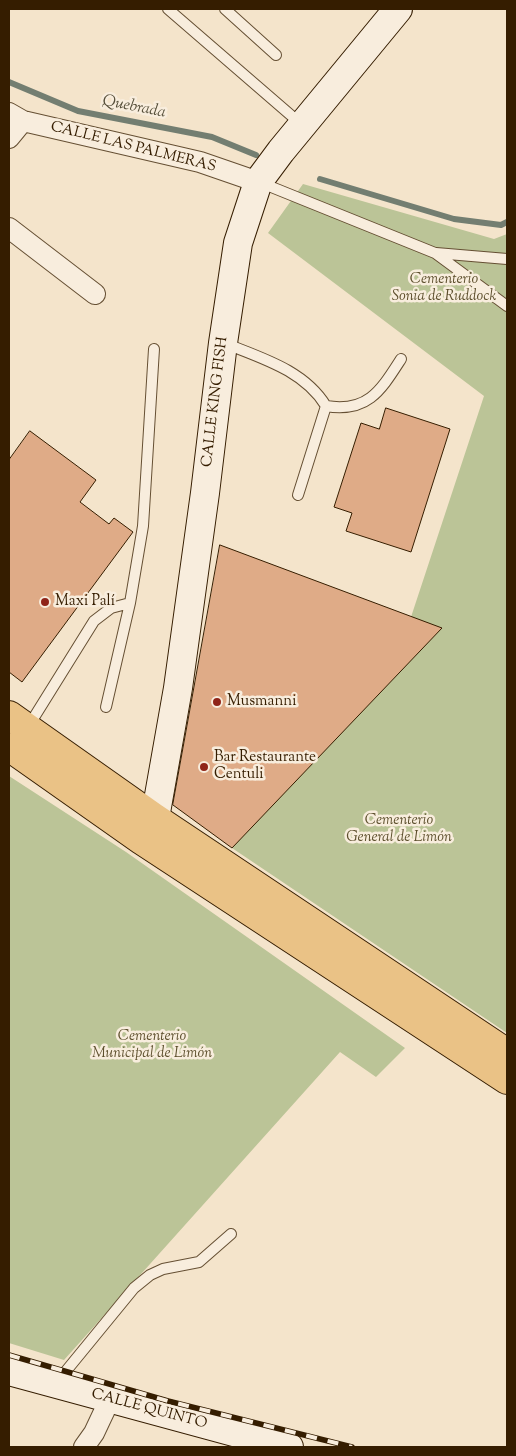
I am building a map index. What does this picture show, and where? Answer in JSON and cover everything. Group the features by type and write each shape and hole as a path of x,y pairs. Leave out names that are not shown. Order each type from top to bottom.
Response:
{"highway":[{"path":"18,721 148,829 507,1080"},
{"path":"9,747 148,829 507,1053"}],"street":[{"name":"CALLE KING FISH","path":"148,829 178,688 238,242 258,182 302,125 398,9"},
{"path":"9,138 16,117"},
{"name":"CALLE LAS PALMERAS","path":"16,117 200,162 258,182"},
{"path":"9,228 95,294"},
{"name":"CALLE QUINTO","path":"9,1371 289,1447"},
{"path":"84,1447 94,1433 110,1399"}],"lane":[{"path":"168,9 302,125"},
{"path":"224,9 276,55"},
{"path":"258,182 435,253 507,306"},
{"path":"435,253 507,259"},
{"path":"223,343 268,360 290,371 313,388 326,406 338,408 351,407 366,402 383,386 400,359"},
{"path":"106,707 130,602 142,526 154,349"},
{"path":"298,495 326,406"},
{"path":"18,721 94,620 111,608 130,602"},
{"path":"55,1384 134,1288 150,1275 163,1269 199,1262 231,1234"}],"green space":[{"name":"Cementerio General de Limón","path":"303,184 494,239 507,234 507,1033 232,848 411,617 484,396 268,233"},
{"name":"Cementerio Municipal de Limón","path":"9,776 126,852 405,1048 376,1077 340,1052 64,1360 9,1343"}],"building":[{"path":"386,408 450,429 411,552 346,531 352,513 334,507 361,423 379,429"},
{"name":"Maxi Palí","path":"30,431 96,480 80,502 109,524 114,518 133,532 22,682 9,672 9,460"},
{"path":"220,545 442,628 232,848 173,805"}],"waterway":[{"name":"Quebrada","path":"9,82 78,111 212,137 256,155"},
{"path":"320,179 454,219 501,225 507,222"}],"railway":[{"path":"9,1355 168,1401 352,1447"}],"place":[{"name":"Maxi Palí","path":"45,602"},
{"name":"Musmanni","path":"217,702"},
{"name":"Bar Restaurante Centuli","path":"204,767"}],"park label":[{"name":"Cementerio Sonia de Ruddock","path":"444,288"}]}
